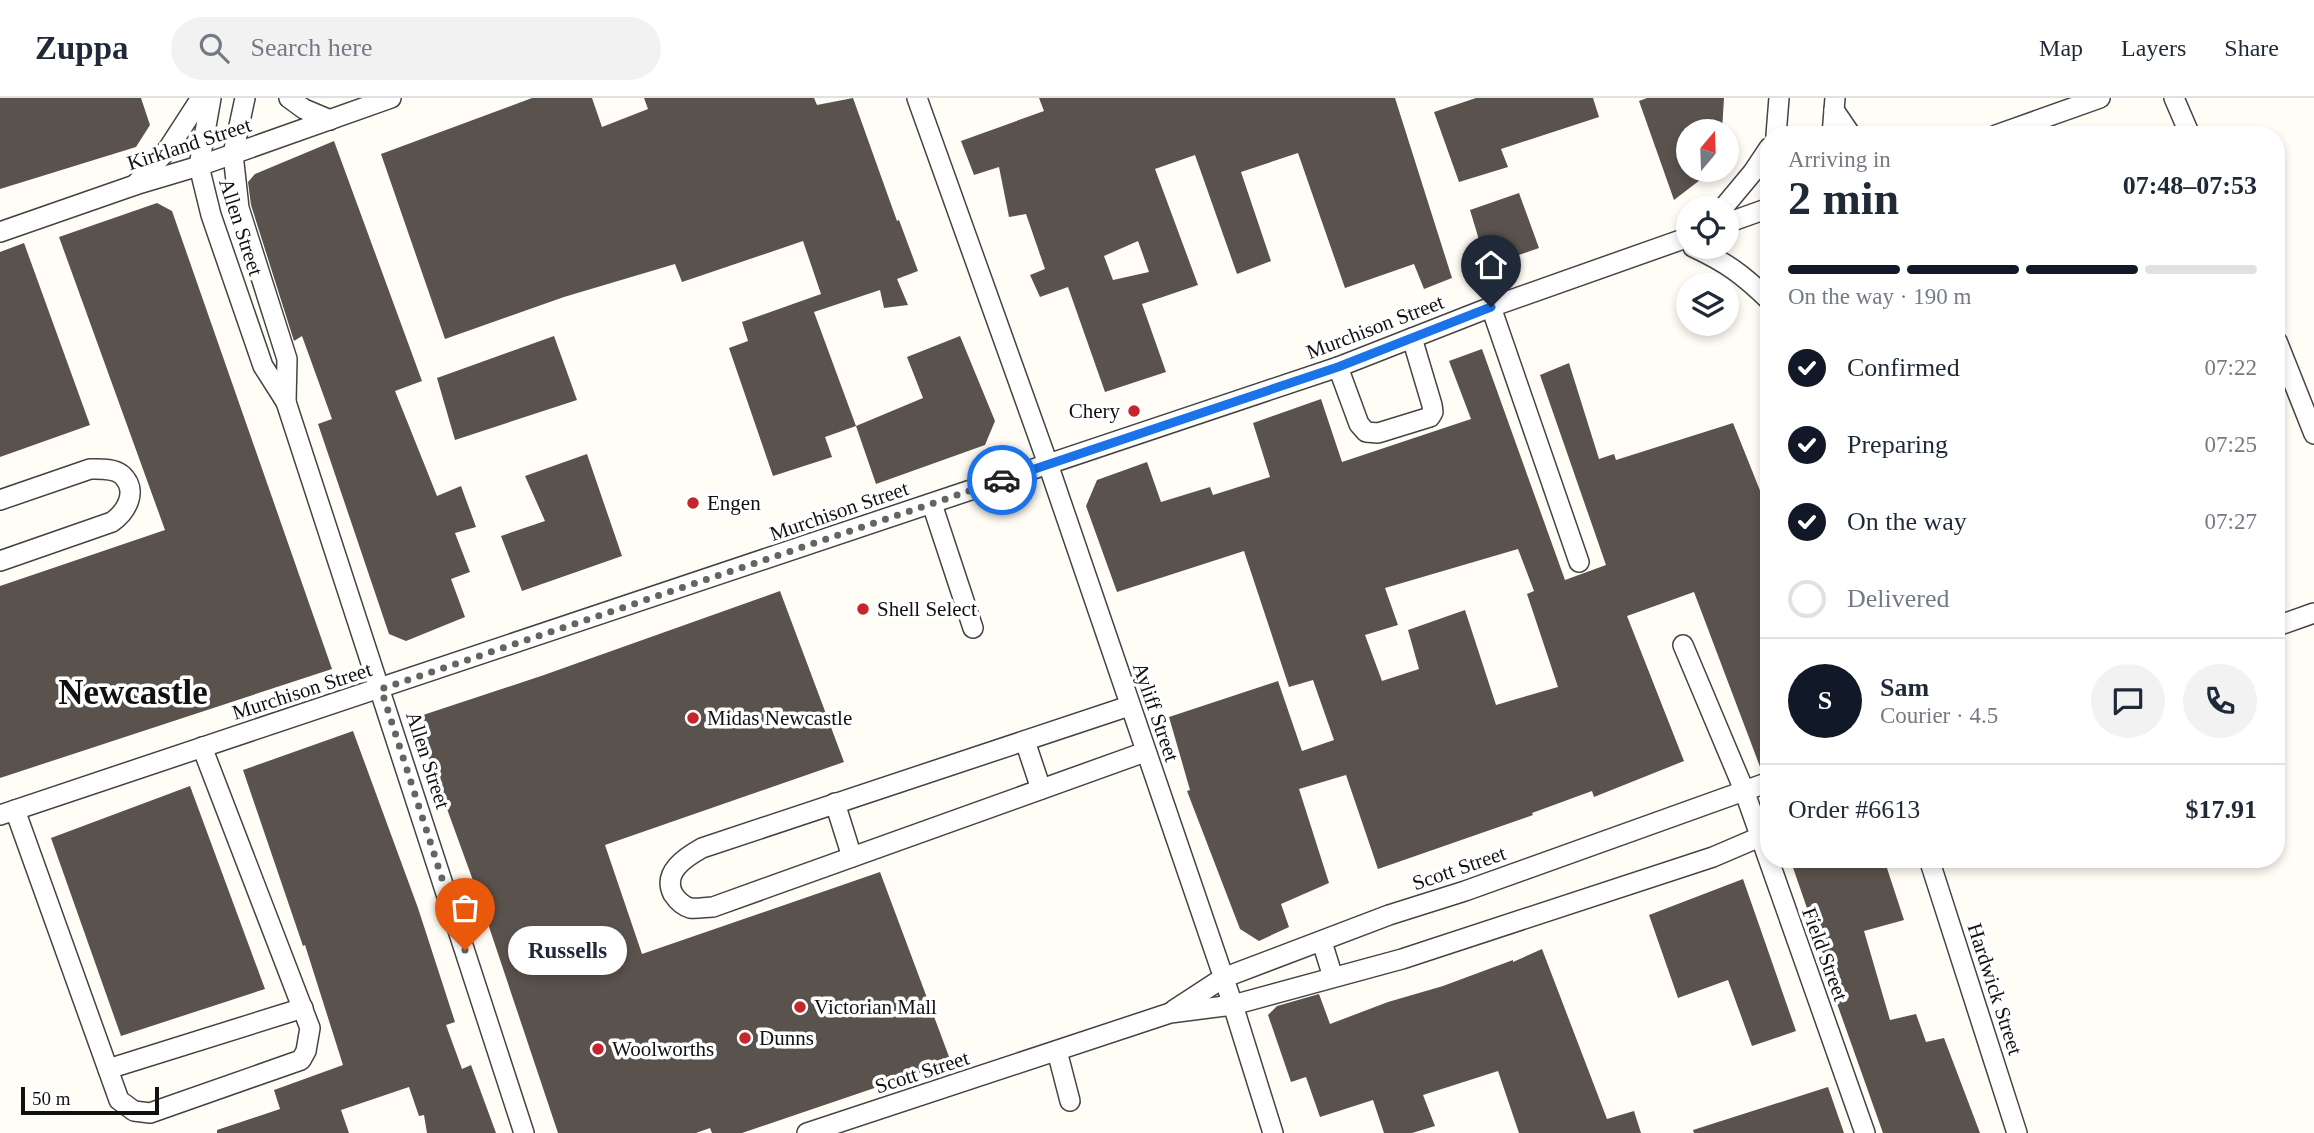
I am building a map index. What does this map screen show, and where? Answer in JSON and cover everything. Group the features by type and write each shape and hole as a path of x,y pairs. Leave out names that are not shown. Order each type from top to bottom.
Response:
{"street":[{"path":"135,185 168,149 201,98"},
{"name":"Allen Street","path":"211,98 199,166 211,215 263,366 286,402 524,1133"},
{"name":"Allen Street","path":"245,98 233,154 239,208 287,359 286,402"},
{"path":"289,98 304,109 330,120"},
{"name":"Kirkland Street","path":"0,232 391,98"},
{"name":"Ayliff Street","path":"917,98 1048,464 1233,1005 1273,1133"},
{"path":"1777,126 1779,98"},
{"path":"2021,126 2100,98"},
{"path":"2174,98 2186,126"},
{"path":"1833,126 1834,104"},
{"path":"1834,104 1846,126"},
{"path":"1733,196 1760,162"},
{"path":"1739,219 1760,211"},
{"name":"Murchison Street","path":"8,813 1338,367 1491,307 1676,246"},
{"path":"1719,259 1760,291"},
{"path":"1491,307 1579,562"},
{"path":"1338,367 1359,424 1366,432 1378,433 1430,417 1433,412 1432,405 1412,338"},
{"path":"2285,361 2314,434"},
{"path":"0,500 90,469 105,468 121,474 127,482 130,494 123,514 112,522 0,561"},
{"path":"932,503 973,628"},
{"path":"2285,623 2314,612"},
{"name":"Field Street","path":"1683,645 1760,826"},
{"path":"1129,706 702,848 684,859 674,870 670,883 672,892 679,902 690,908 713,907 1145,752"},
{"path":"1025,741 1041,789"},
{"path":"8,813 119,1100 134,1111 149,1112 301,1060 306,1051 310,1028 202,747"},
{"name":"Scott Street","path":"1170,1013 1223,978 1389,915 1465,891 1760,785"},
{"path":"835,803 852,857"},
{"name":"Scott Street","path":"807,1133 865,1124 1170,1013 1233,1005 1402,958 1713,857 1760,837"},
{"name":"Field Street","path":"1775,868 1865,1133"},
{"name":"Hardwick Street","path":"1932,868 2017,1133"},
{"path":"1322,942 1333,977"},
{"path":"108,1069 303,1008"},
{"path":"1057,1052 1070,1101"}],"building":[{"path":"0,98 141,98 150,125 136,147 0,189"},
{"path":"532,98 592,98 602,127 648,109 644,98 814,98 817,105 853,98 918,271 897,279 908,305 884,308 880,290 814,312 856,426 825,437 832,457 773,476 729,348 748,341 742,322 821,294 803,241 682,282 675,264 564,297 445,339 381,154"},
{"path":"1039,98 1395,98 1452,278 1424,289 1414,264 1345,288 1298,153 1241,172 1271,261 1237,274 1195,155 1155,169 1198,285 1142,304 1166,372 1105,392 1068,287 1040,297 1030,275 1045,269 1026,214 1009,217 999,167 974,175 961,141 1044,111","holes":["1138,241 1149,272 1113,280 1104,256"]},
{"path":"1476,98 1593,98 1599,117 1501,149 1508,167 1459,182 1434,112"},
{"path":"1647,98 1724,98 1723,119 1676,119 1676,182 1697,182 1674,200 1639,101"},
{"path":"334,141 422,381 395,391 437,496 461,486 476,527 455,533 470,572 451,579 465,617 406,641 389,634 318,424 332,419 302,336 294,341 251,205 248,182 255,174"},
{"path":"1519,193 1539,248 1487,266 1470,210"},
{"path":"157,203 172,211 332,669 0,778 0,586 165,530 59,237"},
{"path":"24,243 90,425 0,457 0,252"},
{"path":"554,336 577,400 455,440 437,378"},
{"path":"960,336 995,421 985,445 876,484 856,426 923,398 907,357"},
{"path":"1482,349 1565,580 1606,565 1540,375 1569,363 1599,459 1614,454 1616,460 1733,423 1760,490 1760,767 1694,592 1627,616 1684,761 1594,797 1592,791 1532,813 1533,815 1378,869 1346,775 1299,789 1329,883 1281,904 1289,927 1259,941 1240,929 1187,791 1190,790 1169,717 1278,681 1302,751 1334,740 1313,680 1289,687 1244,551 1117,592 1086,506 1097,480 1147,462 1161,502 1210,487 1213,495 1270,477 1253,423 1321,399 1342,462 1471,419 1449,361","holes":["1518,549 1534,591 1527,594 1558,687 1496,705 1465,610 1408,630 1419,669 1382,681 1365,635 1398,625 1385,588"]},
{"path":"587,454 622,556 522,591 501,536 545,521 525,476"},
{"path":"780,591 844,762 605,845 642,954 880,872 951,1062 742,1133 712,1133 710,1128 696,1133 558,1133 479,897 414,718"},
{"path":"353,731 418,908 455,1022 446,1025 462,1069 471,1065 496,1133 427,1133 424,1115 419,1116 409,1087 341,1110 349,1133 217,1133 217,1130 280,1109 274,1090 343,1065 305,945 303,946 243,770"},
{"path":"190,786 265,989 121,1036 51,838"},
{"path":"1793,868 1887,868 1904,920 1864,931 1890,1020 1916,1014 1926,1042 1944,1038 1980,1133 1883,1133 1824,967 1827,966"},
{"path":"1743,879 1796,1031 1752,1046 1728,980 1678,998 1649,915"},
{"path":"1542,949 1607,1119 1634,1111 1641,1133 1519,1133 1498,1071 1423,1095 1435,1126 1412,1133 1384,1133 1373,1100 1320,1117 1306,1077 1291,1082 1268,1015 1277,1006 1319,994 1330,1024 1388,1002 1513,962"},
{"path":"1828,1087 1844,1133 1694,1133 1693,1130"}],"way so far":[{"path":"465,950 381,689 1002,480"}],"place":[{"name":"Chery","path":"1134,411"},
{"name":"Engen","path":"693,503"},
{"name":"Shell Select","path":"863,609"},
{"name":"Midas Newcastle","path":"693,718"},
{"name":"Russells","path":"465,950"},
{"name":"Victorian Mall","path":"800,1007"},
{"name":"Dunns","path":"745,1038"},
{"name":"Woolworths","path":"598,1049"}],"district":[{"name":"Newcastle","path":"133,692"}],"route":[{"path":"1002,480 1338,367 1491,307"}]}
